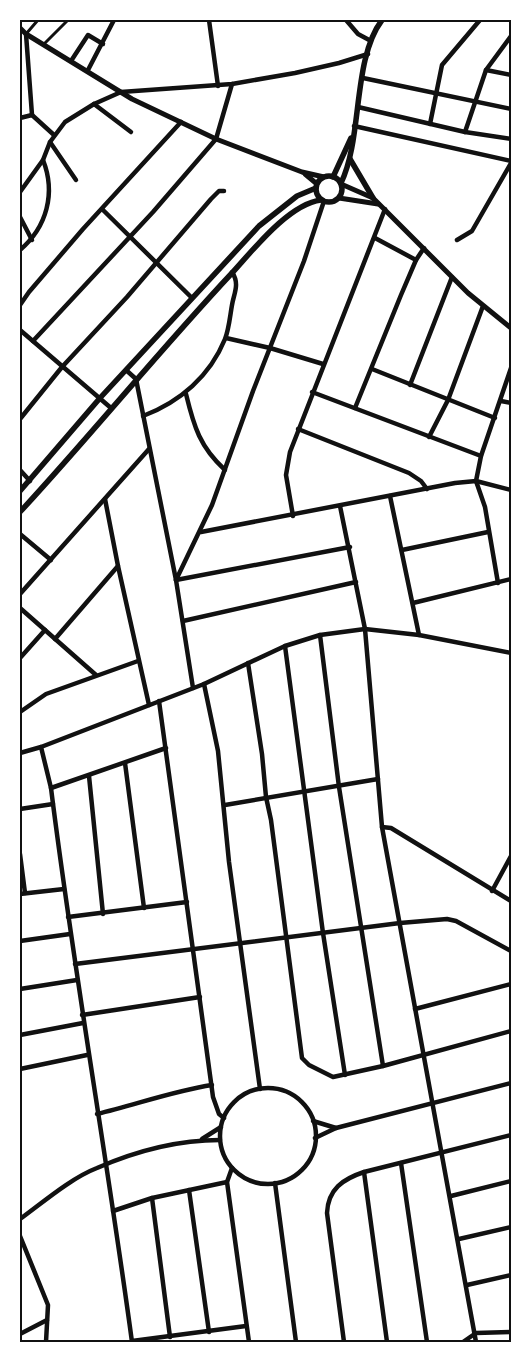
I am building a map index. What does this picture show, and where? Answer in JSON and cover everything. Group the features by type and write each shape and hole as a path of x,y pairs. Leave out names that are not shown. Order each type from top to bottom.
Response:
{"main road":[{"path":"20,512 136,379 261,241 280,224 306,206 323,200 332,202 339,198 342,191 341,184 350,159 352,137 368,54 372,40 382,20"},
{"path":"332,177 352,137"},
{"path":"350,159 373,198"},
{"path":"20,491 100,398 274,211 317,186 324,177 332,177 341,184"},
{"path":"317,186 317,194 323,200"}],"street":[{"path":"38,20 26,34 32,115 54,135"},
{"path":"44,44 68,20"},
{"path":"88,70 114,20"},
{"path":"209,20 218,86"},
{"path":"346,20 358,34 372,40"},
{"path":"430,124 442,65 480,20"},
{"path":"20,28 26,34 88,70 121,92 181,122 216,139 302,172 324,177"},
{"path":"71,61 88,35 103,44"},
{"path":"466,132 486,70 511,36"},
{"path":"505,44 511,48"},
{"path":"20,192 42,160 59,128 74,115 121,92 232,84 295,73 368,54"},
{"path":"486,70 511,76"},
{"path":"363,78 511,109"},
{"path":"33,341 216,139 232,84"},
{"path":"94,104 132,132"},
{"path":"358,107 466,132 511,139"},
{"path":"20,118 32,115"},
{"path":"20,305 28,292 181,122"},
{"path":"354,126 511,162 472,231 457,240"},
{"path":"50,142 76,180"},
{"path":"20,250 32,240 45,214 49,197 49,176 42,160"},
{"path":"302,172 317,186"},
{"path":"341,184 373,198 483,306 511,328"},
{"path":"20,419 62,367 127,297 214,195 219,191 224,191"},
{"path":"339,198 378,204"},
{"path":"176,580 201,532 225,470 304,262 323,200"},
{"path":"102,209 192,298"},
{"path":"293,516 286,475 290,452 385,209"},
{"path":"20,217 32,240"},
{"path":"375,238 416,260"},
{"path":"355,408 416,260 424,248"},
{"path":"143,416 160,410 186,394 212,362 226,338 237,283 232,272"},
{"path":"410,385 452,276"},
{"path":"430,437 448,400 483,306"},
{"path":"20,330 111,408"},
{"path":"226,338 270,348 323,364"},
{"path":"498,583 483,500 476,481 482,456 511,368"},
{"path":"372,369 495,418"},
{"path":"126,370 136,379 176,580 193,688"},
{"path":"312,392 482,456"},
{"path":"186,394 197,435 204,449 225,470"},
{"path":"501,400 511,403"},
{"path":"298,429 409,473 421,480 427,489"},
{"path":"20,594 106,500 149,449"},
{"path":"20,470 30,480"},
{"path":"201,532 476,481 511,490"},
{"path":"390,496 419,635"},
{"path":"106,500 148,705"},
{"path":"340,506 350,547 365,629 382,827 459,1239 476,1342"},
{"path":"402,550 488,532"},
{"path":"20,534 51,560"},
{"path":"176,580 350,547"},
{"path":"55,638 118,566"},
{"path":"413,603 511,579"},
{"path":"183,622 356,582"},
{"path":"20,608 96,675"},
{"path":"20,753 41,747 204,684 285,646 320,635 365,629 419,635 511,653"},
{"path":"20,658 45,630"},
{"path":"320,635 339,787 383,1066"},
{"path":"285,646 323,933 346,1075"},
{"path":"20,712 46,694 138,661"},
{"path":"248,663 262,754 266,797 271,820 301,1056 304,1061 333,1077 383,1066 511,1031"},
{"path":"204,684 218,751 240,943 260,1089"},
{"path":"159,701 212,1085 216,1107 224,1118"},
{"path":"41,747 51,788 74,964 132,1342 246,1326"},
{"path":"51,788 166,748"},
{"path":"125,763 144,908"},
{"path":"89,776 103,914"},
{"path":"225,805 378,779"},
{"path":"20,809 53,804"},
{"path":"382,827 391,828 511,901"},
{"path":"20,854 23,893 64,889"},
{"path":"492,891 511,856"},
{"path":"68,917 187,902"},
{"path":"74,964 400,923 451,920 511,951"},
{"path":"20,941 70,934"},
{"path":"20,989 77,980"},
{"path":"415,1009 511,984"},
{"path":"82,1015 200,997"},
{"path":"20,1035 83,1023"},
{"path":"20,1069 88,1055"},
{"path":"315,1138 336,1128 511,1083"},
{"path":"97,1114 149,1101 174,1092 212,1085"},
{"path":"269,1088 288,1093 304,1104 313,1121 315,1138 313,1151 303,1167 288,1179 275,1183 252,1181 232,1168 224,1155 220,1140 224,1118 238,1099 260,1089 269,1088"},
{"path":"313,1121 336,1128"},
{"path":"200,1140 221,1127"},
{"path":"344,1342 327,1207 338,1184 364,1172 511,1134"},
{"path":"20,1220 97,1167 135,1153 200,1140 220,1140"},
{"path":"401,1163 427,1342"},
{"path":"232,1168 226,1182 248,1342"},
{"path":"364,1172 386,1342"},
{"path":"451,1196 511,1181"},
{"path":"113,1210 152,1198 226,1182"},
{"path":"275,1183 296,1342"},
{"path":"189,1190 209,1332"},
{"path":"152,1198 170,1337"},
{"path":"459,1239 511,1226"},
{"path":"20,1236 48,1305 46,1342"},
{"path":"467,1285 511,1274"},
{"path":"20,1334 47,1320"},
{"path":"463,1342 476,1333 511,1332"}]}
